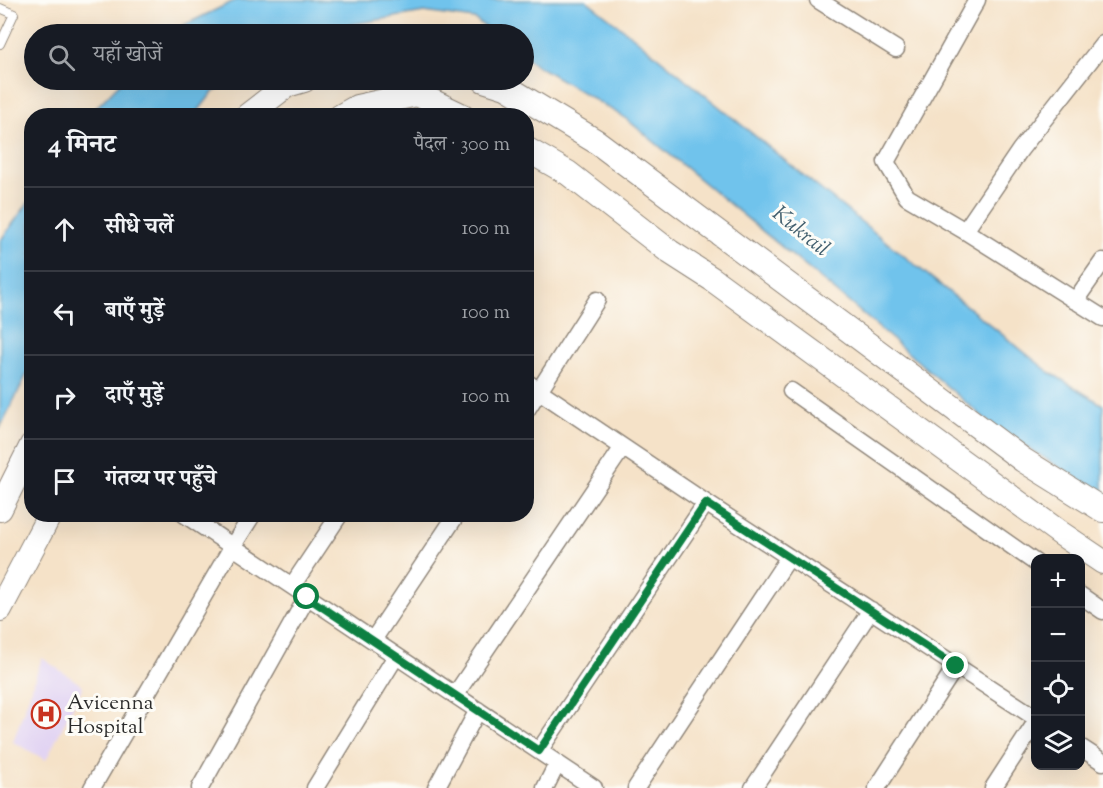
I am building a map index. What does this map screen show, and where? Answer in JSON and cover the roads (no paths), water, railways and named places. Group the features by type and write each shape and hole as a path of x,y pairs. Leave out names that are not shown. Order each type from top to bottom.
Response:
{"street":[{"path":"818,0 896,49"},
{"path":"977,0 886,162 907,197 1103,318"},
{"path":"964,231 1020,150 1103,44"},
{"path":"257,108 281,90"},
{"path":"511,90 597,142 1023,460 1103,510"},
{"path":"355,108 417,94 446,108"},
{"path":"534,154 568,173 670,252 712,279 1103,562"},
{"path":"1075,301 1103,261"},
{"path":"534,386 597,300"},
{"path":"534,388 1031,717"},
{"path":"791,391 1031,560"},
{"path":"455,695 623,447"},
{"path":"0,509 24,461"},
{"path":"539,751 706,503"},
{"path":"0,609 46,522"},
{"path":"196,522 594,788"},
{"path":"92,788 248,522"},
{"path":"292,586 335,522"},
{"path":"373,640 452,522"},
{"path":"636,788 789,557"},
{"path":"200,788 307,597"},
{"path":"1085,598 1103,611"},
{"path":"753,788 871,610"},
{"path":"315,788 396,656"},
{"path":"877,788 956,666"},
{"path":"436,788 478,710"},
{"path":"993,788 1031,726"},
{"path":"1085,750 1103,762"},
{"path":"545,788 557,764"}],"lane":[{"path":"0,8 14,14 0,44"}],"water":[{"name":"Kukrail","path":"236,0 586,0 1049,372 1103,405 1103,495 992,425 851,304 624,117 534,64 534,24 481,24 474,19 424,12 354,24 187,24"},
{"path":"113,90 217,90 200,108 96,108"},
{"path":"24,208 24,380 0,428 0,241"}],"place":[{"name":"Avicenna Hospital","path":"46,714"}]}
